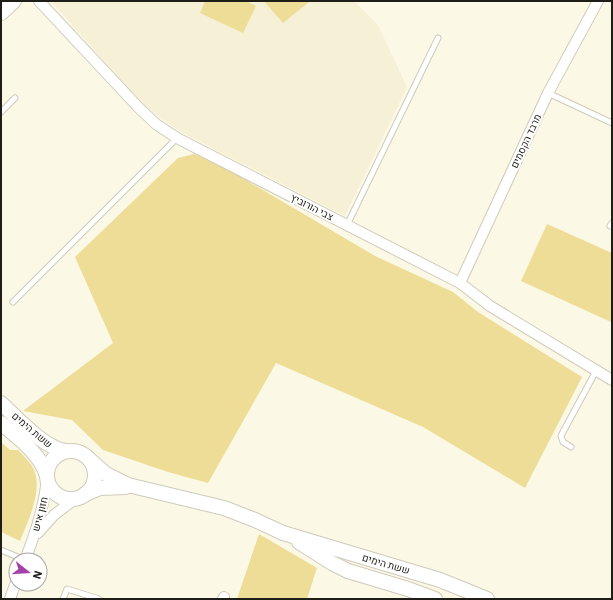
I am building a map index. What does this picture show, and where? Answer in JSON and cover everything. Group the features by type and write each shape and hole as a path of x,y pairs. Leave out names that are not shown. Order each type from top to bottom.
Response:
{"street":[{"path":"1,13 14,1"},
{"name":"צבי הורוביץ","path":"39,1 139,108 156,124 177,138 460,283 490,306 612,380"},
{"name":"מרבד הקסמים","path":"460,283 548,93 598,1"},
{"name":"ששת הימים","path":"1,403 48,445 58,450 66,451"},
{"name":"ששת הימים","path":"1,423 37,457 44,466 47,477"},
{"path":"66,451 74,451 82,453 90,460 94,467 92,486 80,496 64,498 57,495 52,489 47,477 48,468 54,458 66,451"},
{"name":"ששת הימים","path":"90,460 106,474 119,482 132,487 224,508 283,533 348,571 408,589 435,599"},
{"name":"חזון איש","path":"28,552 41,514 47,477"},
{"name":"ששת הימים","path":"80,496 100,488 114,486 132,487"},
{"name":"חזון איש","path":"29,549 49,520 59,510 80,496"},
{"name":"ששת הימים","path":"283,533 428,576 487,599"}],"lane":[{"path":"347,225 438,38"},
{"path":"548,93 612,123"},
{"path":"1,112 15,98"},
{"path":"13,302 177,138"},
{"path":"571,447 563,442 561,436 596,371"},
{"path":"63,599 67,588 100,599"}],"shaded area":[{"path":"51,1 354,1 378,25 407,87 345,216 183,133 162,119 141,103"},
{"path":"205,1 246,1 256,6 243,33 200,13"},
{"path":"264,1 310,1 283,23"},
{"path":"194,154 212,160 375,256 453,292 478,312 582,377 525,488 423,427 276,363 208,483 168,472 103,450 72,420 23,411 113,343 75,257 178,158"},
{"path":"547,224 612,253 611,322 521,281"},
{"path":"1,442 10,450 18,450 32,466 36,474 37,484 34,504 20,541 1,532"},
{"path":"259,534 317,568 307,599 237,599"}]}
